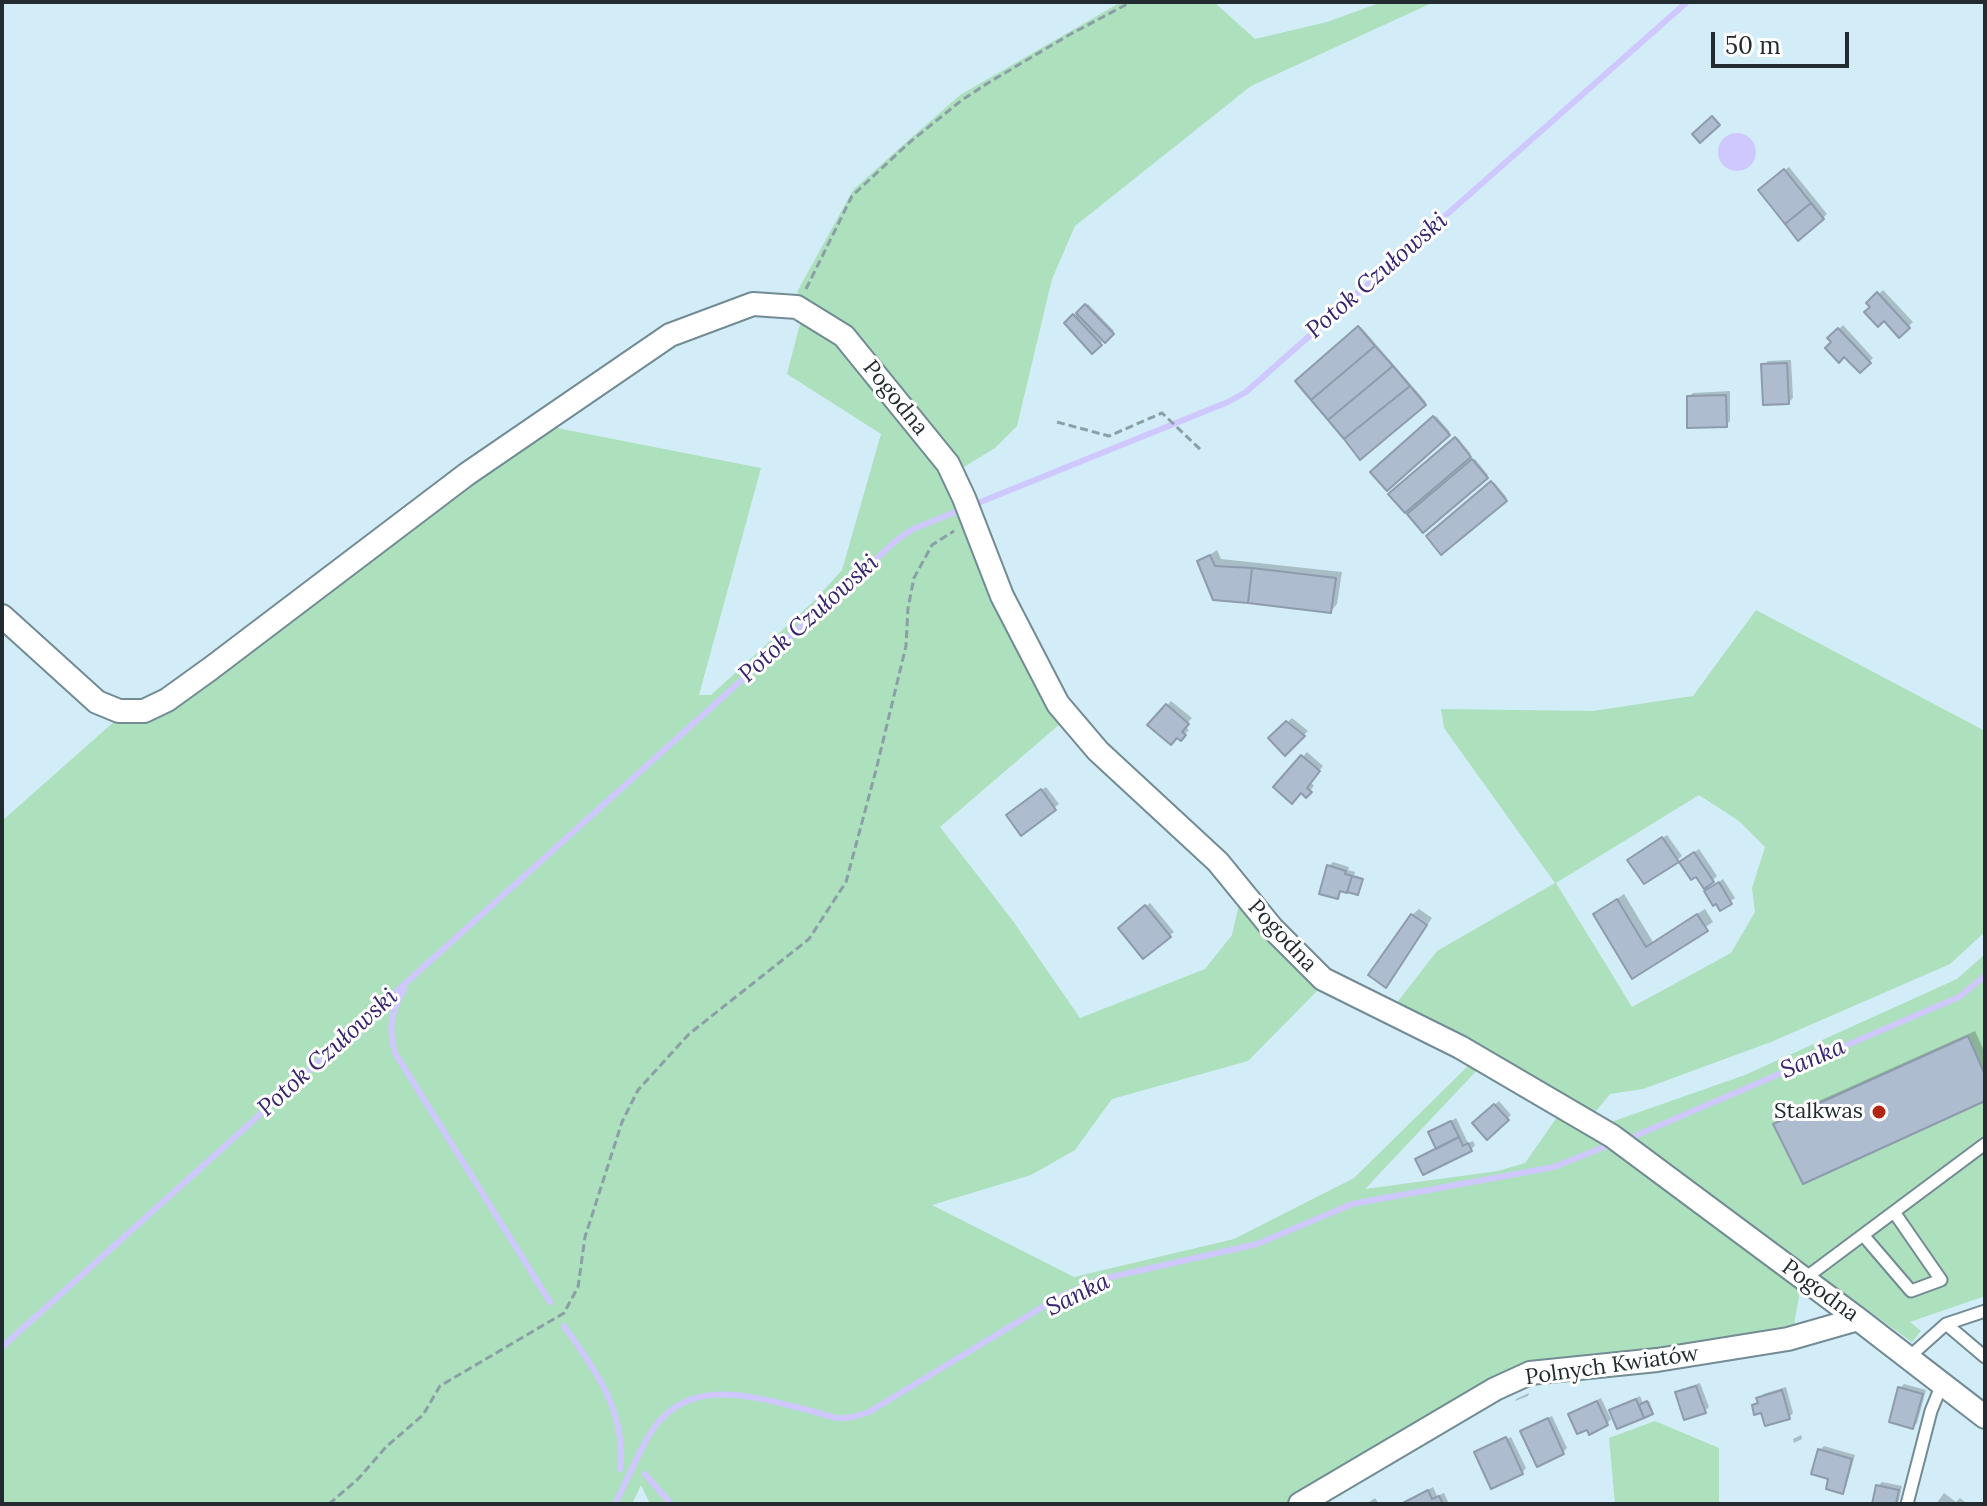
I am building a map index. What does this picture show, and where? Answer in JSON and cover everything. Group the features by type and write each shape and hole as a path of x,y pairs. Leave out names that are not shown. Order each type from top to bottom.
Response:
{"street":[{"path":"2,616 97,702 119,711 144,711 167,700 210,669 467,474 670,335 753,304 797,307"},
{"name":"Pogodna","path":"797,307 844,336 948,464 1002,596 1058,704 1098,751 1218,862 1272,928 1323,979 1460,1047 1612,1136 1985,1417"},
{"name":"Polnych Kwiatów","path":"1300,1504 1495,1389 1530,1373 1657,1360 1788,1339 1858,1319"}],"lane":[{"path":"1804,1279 1985,1144"},
{"path":"1863,1235 1911,1291 1941,1280 1894,1212"},
{"path":"1908,1358 1946,1324 1985,1311"},
{"path":"1946,1324 1985,1357"},
{"path":"1907,1504 1931,1411 1942,1384"}],"path":[{"path":"797,307 852,196 910,142 988,83 1131,2"},
{"path":"1057,422 1109,436 1162,413 1202,451"},
{"path":"329,1504 423,1415 440,1386 564,1313 578,1287 585,1237 622,1122 638,1090 689,1034 809,939 846,882 906,646 908,608 914,578 932,545 973,520"}],"green space":[{"path":"1121,2 1214,2 1255,39 1327,22 1382,2 1434,2 1251,86 1075,226 1052,279 1017,426 995,448 959,470 857,342 797,292 853,190 903,145 960,95"},
{"path":"801,320 841,341 936,462 1060,724 940,827 1013,921 1080,1018 1205,969 1232,935 1239,904 1256,918 1295,967 1320,988 1248,1061 1112,1099 1075,1150 1031,1175 932,1205 1074,1277 1234,1239 1354,1178 1472,1062 1481,1066 1365,1189 1498,1171 1525,1163 1560,1113 1604,1138 1801,1285 1793,1331 1570,1363 1528,1365 1284,1504 650,1504 641,1485 632,1504 2,1504 2,821 117,719 372,557 552,427 761,468 699,695 711,695 814,601 842,570 881,434 787,374"},
{"path":"1756,610 1985,731 1985,932 1950,964 1771,1042 1643,1089 1610,1094 1592,1116 1395,1005 1437,951 1555,883 1444,728 1441,709 1593,711 1693,696","holes":["1699,795 1739,821 1765,847 1752,888 1755,912 1731,953 1632,1007 1556,883"]},
{"path":"1985,954 1985,1296 1910,1322 1921,1331 1912,1342 1640,1147 1611,1122 1745,1075 1957,979"},
{"path":"1655,1421 1719,1448 1719,1504 1615,1504 1609,1438"}],"shaded area":[{"path":"1737,133 1750,139 1756,152 1750,165 1737,171 1724,165 1718,152 1724,139"}],"building":[{"path":"1712,116 1720,125 1700,143 1692,134"},
{"path":"1784,169 1811,203 1785,224 1758,190"},
{"path":"1811,203 1824,219 1798,241 1785,224"},
{"path":"1877,292 1910,328 1899,338 1884,321 1878,327 1864,312 1870,307 1866,303"},
{"path":"1085,304 1114,334 1105,343 1076,313"},
{"path":"1073,314 1102,345 1092,354 1064,323"},
{"path":"1358,326 1375,346 1311,400 1295,381"},
{"path":"1838,328 1871,363 1860,373 1844,357 1839,363 1825,348 1831,342 1827,338"},
{"path":"1375,346 1393,366 1328,420 1311,400"},
{"path":"1787,363 1789,404 1763,405 1761,364"},
{"path":"1393,366 1410,386 1344,439 1328,420"},
{"path":"1410,386 1426,405 1360,460 1344,439"},
{"path":"1726,395 1727,427 1687,428 1687,396"},
{"path":"1433,416 1450,435 1387,491 1370,472"},
{"path":"1455,437 1471,457 1405,513 1388,494"},
{"path":"1472,459 1488,478 1423,533 1407,514"},
{"path":"1491,481 1507,501 1441,555 1426,536"},
{"path":"1210,555 1215,566 1252,568 1248,603 1213,600 1197,561"},
{"path":"1252,568 1336,578 1331,613 1248,603"},
{"path":"1166,704 1189,724 1182,732 1186,735 1181,741 1177,738 1171,745 1147,725"},
{"path":"1286,721 1305,736 1285,756 1268,738"},
{"path":"1301,755 1320,771 1307,788 1312,792 1306,798 1301,793 1292,804 1273,787"},
{"path":"1041,789 1056,810 1021,836 1006,815"},
{"path":"1662,837 1679,862 1644,884 1627,860"},
{"path":"1694,852 1714,882 1704,889 1696,877 1691,880 1679,862"},
{"path":"1327,865 1352,876 1347,893 1340,891 1338,899 1319,894"},
{"path":"1352,876 1363,879 1358,895 1347,892"},
{"path":"1719,882 1732,904 1720,911 1704,891"},
{"path":"1617,899 1646,947 1697,914 1708,931 1632,979 1593,914"},
{"path":"1145,905 1171,937 1143,959 1118,928"},
{"path":"1411,914 1427,925 1386,988 1368,975"},
{"name":"Stalkwas","path":"1968,1036 1985,1075 1985,1101 1803,1184 1773,1124"},
{"path":"1494,1104 1509,1120 1487,1140 1472,1123"},
{"path":"1451,1121 1459,1137 1436,1149 1428,1132"},
{"path":"1459,1137 1463,1146 1468,1143 1472,1151 1423,1175 1415,1159"},
{"path":"1696,1386 1706,1413 1684,1420 1675,1392"},
{"path":"1898,1387 1923,1394 1913,1429 1889,1422"},
{"path":"1782,1390 1790,1419 1765,1426 1761,1413 1754,1415 1752,1405 1758,1403 1756,1398"},
{"path":"1636,1399 1644,1418 1617,1429 1609,1410"},
{"path":"1597,1401 1608,1425 1589,1435 1587,1430 1577,1434 1568,1414"},
{"path":"1647,1401 1653,1414 1644,1418 1639,1405"},
{"path":"1548,1418 1564,1454 1537,1467 1520,1431"},
{"path":"1506,1437 1523,1474 1491,1489 1474,1452"},
{"path":"1818,1449 1852,1459 1843,1494 1826,1489 1828,1479 1811,1474"},
{"path":"1876,1485 1899,1490 1896,1504 1872,1504"},
{"path":"1428,1490 1432,1499 1439,1496 1443,1504 1401,1504"}],"waterway":[{"name":"Potok Czułowski","path":"973,505 1246,392 1687,2"},
{"name":"Potok Czułowski","path":"2,1347 898,539 913,529 963,509"},
{"name":"Sanka","path":"1637,1135 1959,997 1985,976"},
{"path":"404,989 392,1020 395,1053 550,1302"},
{"name":"Sanka","path":"615,1504 648,1437 662,1417 679,1404 698,1397 739,1395 835,1418 858,1416 1059,1297 1098,1280 1257,1244 1352,1204 1554,1167 1609,1145"},
{"path":"564,1326 587,1359 614,1410 621,1448 620,1469"},
{"path":"645,1474 671,1504"}],"place":[{"name":"Stalkwas","path":"1879,1112"}]}
